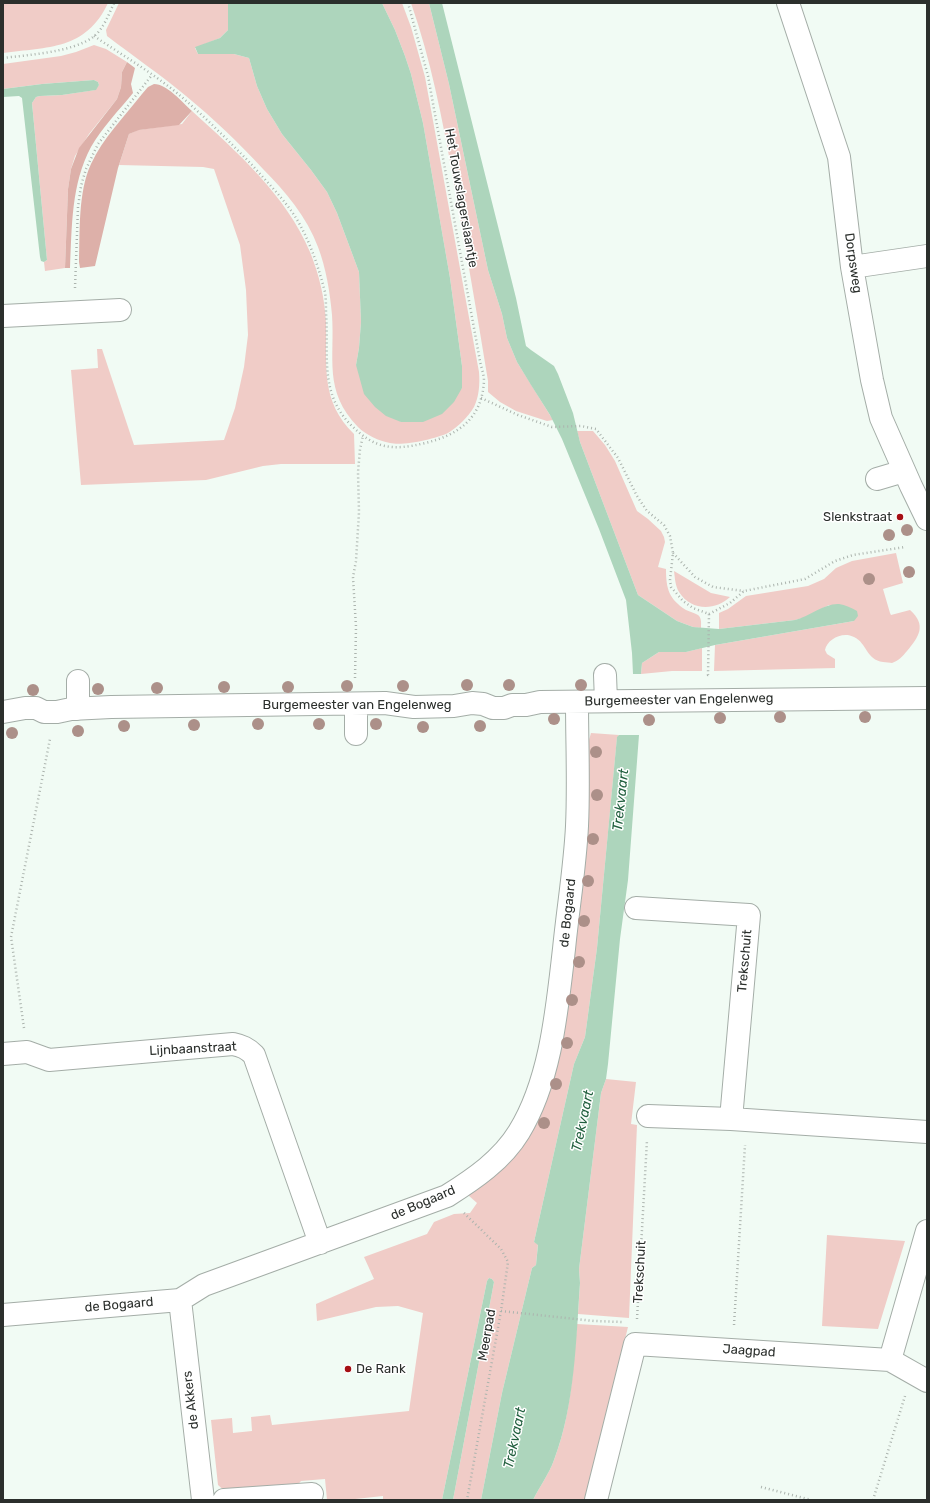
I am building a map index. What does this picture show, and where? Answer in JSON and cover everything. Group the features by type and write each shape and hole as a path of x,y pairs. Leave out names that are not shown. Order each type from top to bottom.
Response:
{"street":[{"name":"Dorpsweg","path":"788,3 838,157 852,267 864,388 881,418 927,519"},
{"path":"852,267 927,256"},
{"path":"3,316 120,310"},
{"path":"877,479 904,471"},
{"path":"605,675 606,701"},
{"path":"78,681 78,709"},
{"name":"Burgemeester van Engelenweg","path":"3,712 25,708 36,708 44,712 111,707 385,703 414,707 483,704 493,708 504,708 512,705 526,705 540,702 927,698"},
{"name":"de Bogaard","path":"3,1315 180,1300 204,1285 447,1196 475,1178 505,1151 518,1134 539,1091 556,1015 577,826 577,702"},
{"path":"356,704 356,734"},
{"name":"Trekschuit","path":"636,908 749,915 739,1120"},
{"name":"Lijnbaanstraat","path":"3,1054 27,1052 49,1060 233,1044 241,1045 254,1055 320,1243"},
{"path":"648,1116 739,1120 927,1132"},
{"path":"919,1376 890,1360 927,1231"},
{"name":"de Akkers","path":"180,1300 203,1500"},
{"path":"596,1500 636,1334"},
{"name":"Jaagpad","path":"636,1334 733,1350 890,1360"},
{"path":"224,1500 312,1494"}],"path":[{"path":"3,58 81,44 94,36 114,3"},
{"name":"Het Touwslagerslaantje","path":"94,36 176,93 233,145 272,186 296,218 313,252 325,294 328,334 327,374 334,403 349,424 363,436 388,448 407,448 443,438 460,430 470,420 481,398 484,379 428,76 408,3"},
{"path":"75,312 76,227 81,186 86,169 98,144 152,75"},
{"path":"481,398 518,415 552,427 581,426 596,429 618,458 636,496 647,510 664,525 670,536 673,553 670,580 671,587 683,601 693,608 709,614 730,603 744,591"},
{"path":"355,678 356,627 353,577 356,561 359,512 358,472 363,436"},
{"path":"673,553 694,577 713,587 744,591 805,579 835,561 853,555 905,547"},
{"path":"708,675 709,614"},
{"path":"27,1052 12,937 50,738"},
{"name":"Trekschuit","path":"636,1334 648,1116"},
{"path":"733,1350 739,1120"},
{"name":"Meerpad","path":"447,1196 501,1249 508,1262 501,1311 467,1500"},
{"path":"501,1311 594,1321 636,1334"},
{"path":"873,1500 919,1376"},
{"path":"762,1487 811,1500"}],"shaded area":[{"path":"3,3 108,3 99,18 89,30 77,38 50,47 3,53"},
{"path":"119,3 228,3 228,30 220,38 195,48 198,54 234,54 249,58 257,86 267,109 282,134 327,192 337,213 359,272 361,322 356,365 401,422 411,422 462,388 462,366 450,278 423,123 405,56 382,3 402,3 411,27 425,77 479,372 479,390 476,403 469,414 455,428 448,433 428,440 396,444 381,441 365,433 347,414 335,387 333,374 332,315 327,280 318,247 308,225 295,205 279,186 226,131 176,88 107,36 106,30"},
{"path":"411,3 429,3 449,84 488,270 502,314 507,338 517,362 553,420 547,421 516,411 500,402 488,392 488,381 480,330 445,133 430,68"},
{"path":"94,45 106,49 127,62 122,72 121,87 117,99 89,134 75,156 71,169 68,189 65,268 45,271 44,262 47,260 32,103 36,97 95,90 99,85 98,82 94,80 3,89 3,64 61,56"},
{"path":"127,62 135,68 131,84 133,93 100,133 84,161 76,191 72,221 70,268 65,268 68,189 71,169 79,148 117,99 121,87 122,72"},
{"path":"154,84 169,90 192,111 179,125 139,130 129,134 118,168 95,266 80,268 80,212 84,187 91,164 114,128 148,87"},
{"path":"192,111 243,159 274,193 300,231 310,252 319,278 323,296 326,323 326,368 330,395 335,409 354,434 355,464 281,464 263,466 206,480 81,485 71,370 98,368 97,349 102,349 134,445 224,440 235,408 244,367 248,335 246,290 240,245 214,169 203,167 119,165 129,134 138,130 182,124"},
{"path":"577,431 593,431 605,445 615,461 637,511 661,531 665,542 658,567 666,569 668,588 672,597 680,606 699,616 701,628 693,627 677,621 638,595"},
{"path":"896,553 903,583 883,589 890,613 891,615 910,610 915,615 920,626 918,636 915,641 904,655 896,661 892,663 877,661 870,655 862,643 850,635 845,635 832,639 826,646 825,650 827,654 835,659 835,668 714,671 715,645 854,621 829,605 806,617 795,620 719,629 719,613 728,609 746,596 808,586 824,579 836,568 852,561"},
{"path":"674,571 711,593 730,597 724,602 710,607 696,606 690,603 679,592 675,582"},
{"path":"702,648 702,671 672,671 641,674 642,663 659,652 686,652"},
{"path":"591,733 619,735 617,738 597,948 585,1037 574,1064 534,1242 538,1244 536,1265 532,1268 502,1393 481,1500 453,1500 494,1282 489,1278 487,1281 442,1500 383,1500 383,1496 346,1500 327,1500 325,1479 301,1481 294,1489 228,1494 218,1485 211,1420 232,1418 233,1433 252,1431 251,1417 270,1415 272,1425 409,1411 423,1313 398,1306 376,1307 317,1321 316,1304 374,1279 364,1257 427,1234 434,1222 454,1214 470,1213 477,1203 468,1195 511,1159 537,1124 546,1097 570,990 587,844 587,747"},
{"path":"606,1079 636,1082 631,1124 637,1125 629,1318 578,1314 580,1283 579,1269 601,1093"},
{"path":"827,1235 905,1241 878,1329 822,1326"},
{"path":"577,1324 628,1327 585,1500 533,1500 552,1465 564,1427 568,1410"}],"water":[{"path":"228,3 382,3 395,30 411,74 423,123 450,278 462,366 462,388 454,402 442,414 423,422 401,422 386,416 375,407 364,394 356,365 361,322 359,272 337,213 327,192 282,134 267,109 257,86 249,58 234,54 198,54 195,47 220,38 228,30"},
{"path":"429,3 442,3 516,298 526,346 554,366 558,374 573,413 580,442 638,595 677,621 693,627 719,629 795,620 834,604 839,604 857,611 858,616 854,621 715,645 686,652 659,652 642,663 641,674 633,674 626,600 562,439 550,415 517,362 507,338 502,314 488,270 449,84"},
{"path":"94,80 98,82 99,85 96,90 62,95 40,96 36,97 32,103 47,260 44,262 41,261 40,257 22,98 19,96 3,97 3,89"},
{"name":"Trekvaart","path":"619,735 639,735 628,880 620,939 608,1064 606,1079 601,1093 579,1269 580,1283 577,1327 570,1395 561,1439 554,1460 533,1500 481,1500 502,1393 532,1268 536,1265 538,1245 534,1242 574,1064 585,1037 597,948 617,737"},
{"path":"489,1278 494,1282 453,1500 442,1500 487,1281"}],"place":[{"name":"Slenkstraat","path":"900,517"},
{"name":"De Rank","path":"348,1369"}]}
